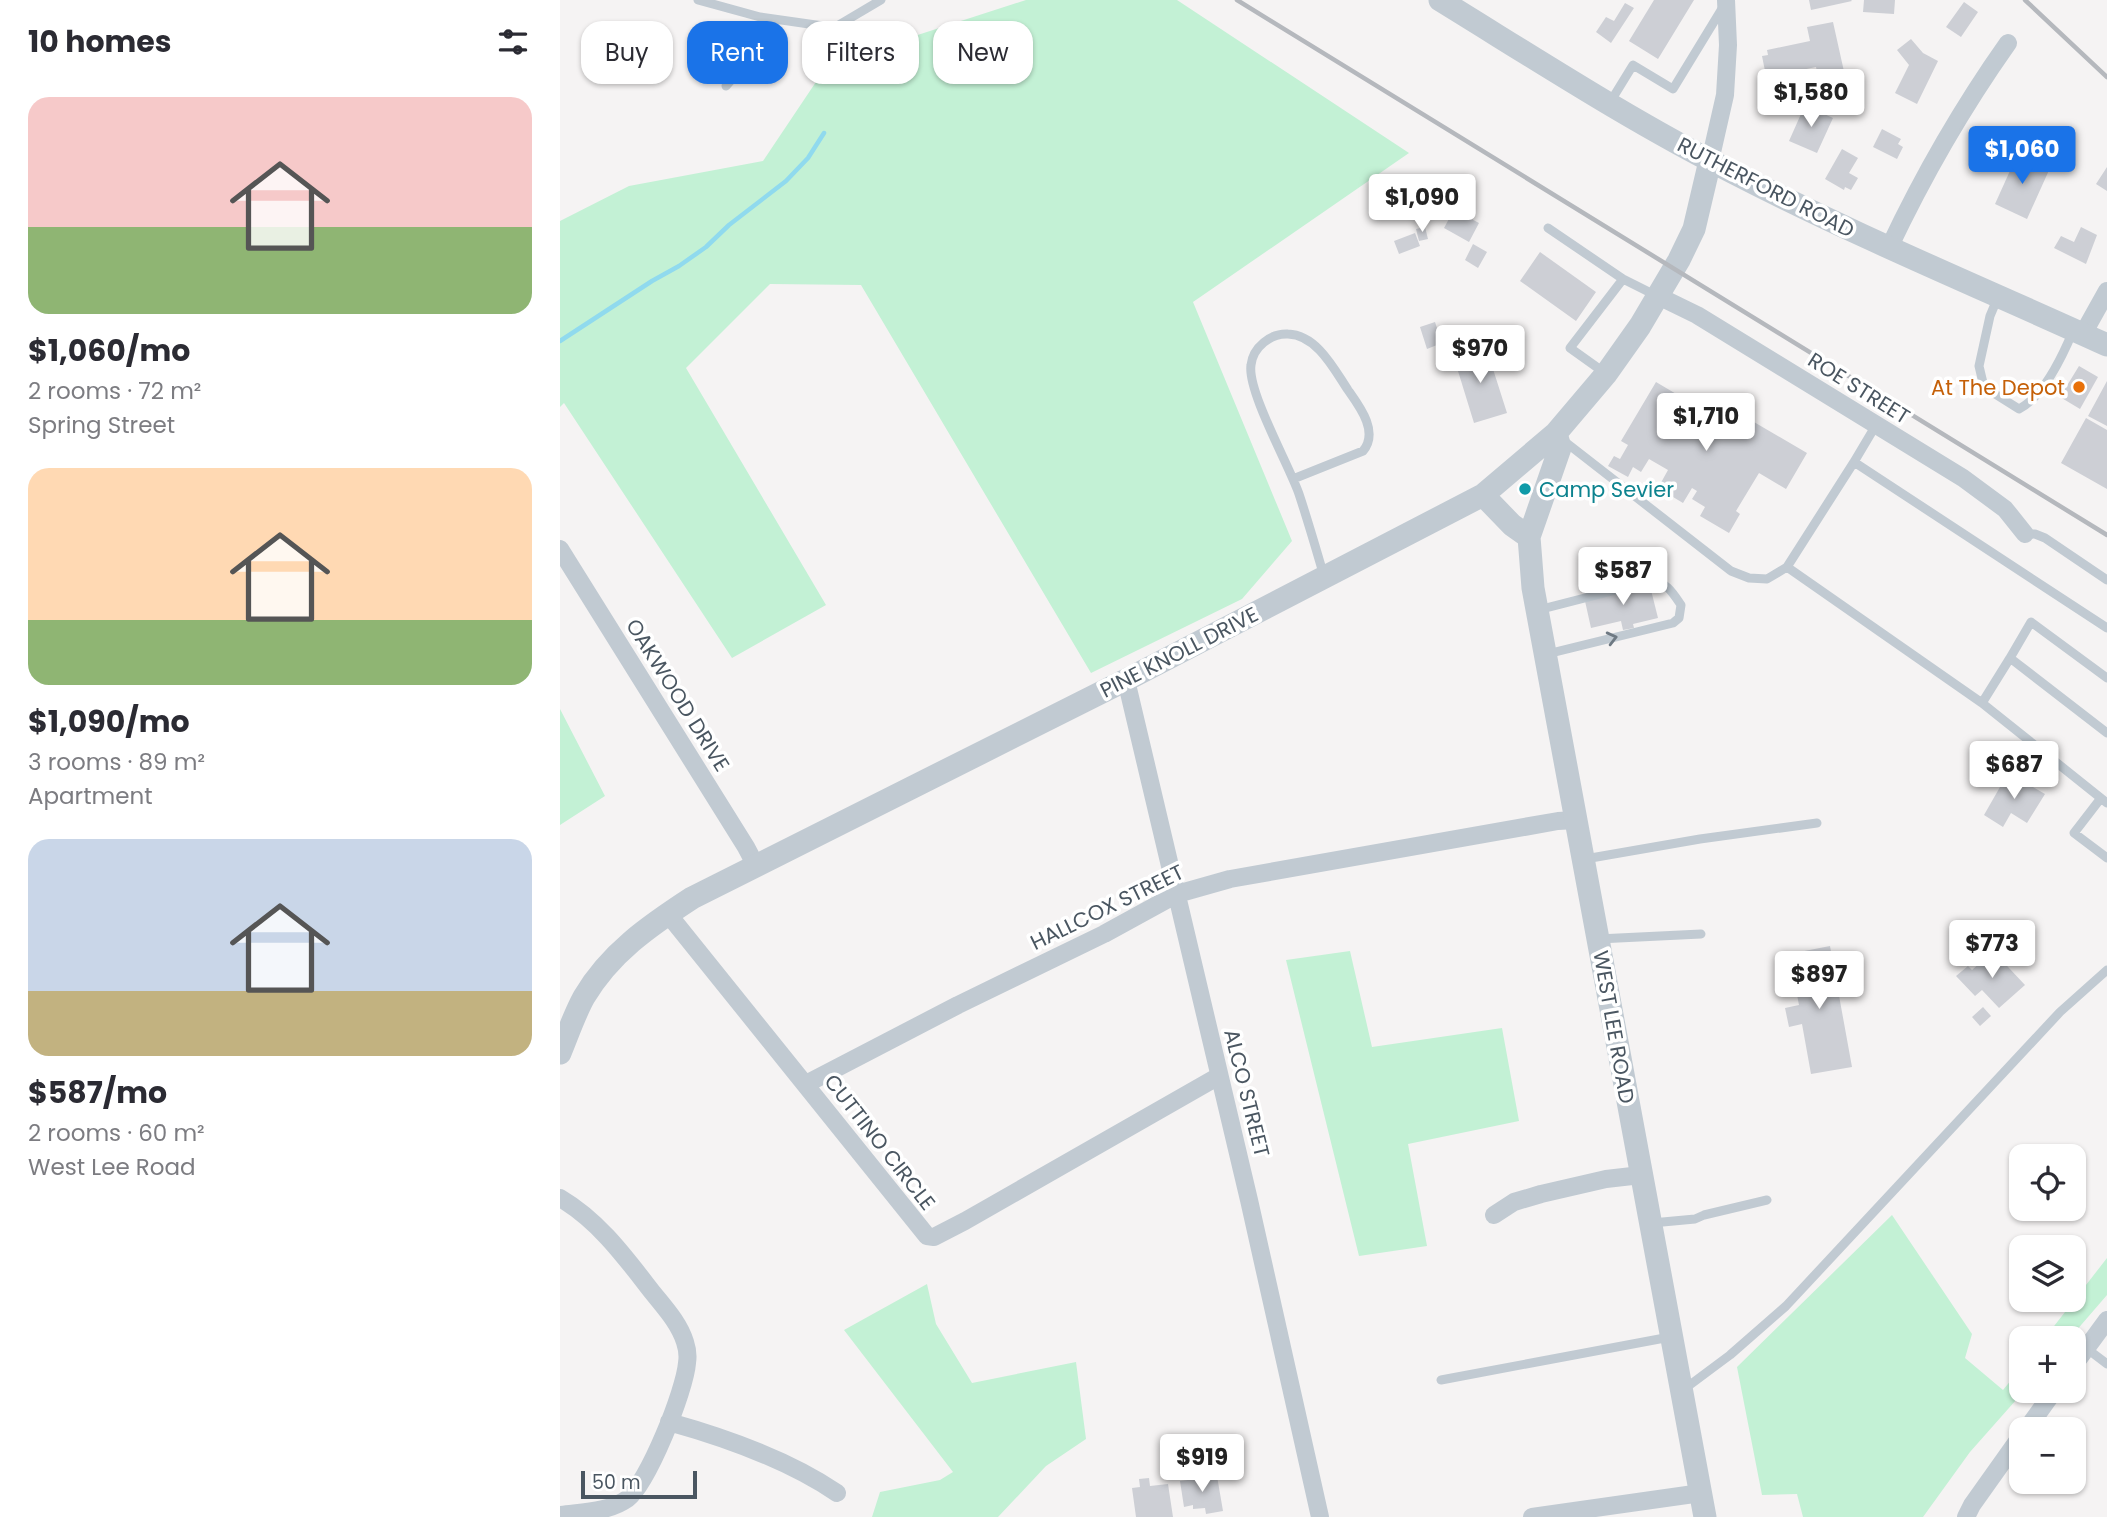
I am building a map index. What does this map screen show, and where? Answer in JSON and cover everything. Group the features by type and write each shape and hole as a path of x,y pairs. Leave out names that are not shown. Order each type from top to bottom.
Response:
{"street":[{"name":"RUTHERFORD ROAD","path":"1440,0 1609,104 1710,161 1889,248 2107,345"},
{"path":"1710,161 1726,95 1726,1"},
{"path":"1889,248 1944,142 2008,43"},
{"name":"PINE KNOLL DRIVE","path":"560,1053 578,1009 602,971 638,935 692,898 1126,680 1483,495 1556,433 1606,374 1658,296 1694,229 1710,161"},
{"path":"2078,332 2107,291"},
{"name":"ROE STREET","path":"1658,296 1697,315 1963,478 1999,504 2025,534"},
{"name":"WEST LEE ROAD","path":"1556,433 1560,448 1529,537 1531,567 1705,1517"},
{"path":"1483,495 1512,525 1529,537"},
{"name":"OAKWOOD DRIVE","path":"560,549 756,866"},
{"name":"ALCO STREET","path":"1126,680 1249,1200 1320,1517"},
{"name":"HALLCOX STREET","path":"806,1084 958,1005 1104,934 1177,894 1230,879 1544,823 1576,820"},
{"name":"CUTTINO CIRCLE","path":"668,914 927,1236 934,1237 965,1221 1219,1076"},
{"path":"1494,1215 1514,1202 1541,1194 1606,1179 1641,1175"},
{"path":"560,1198 590,1218 603,1232 681,1331 686,1345 687,1363 668,1422 647,1474 629,1497 617,1505 560,1515"},
{"path":"2086,1348 2107,1320"},
{"path":"668,1422 705,1432 805,1474 837,1493"},
{"path":"1966,1517 2009,1453"},
{"path":"1532,1517 1701,1493"}],"lane":[{"path":"698,0 760,17 831,27 881,0"},
{"path":"1609,104 1633,65 1674,89 1726,1"},
{"path":"726,86 765,41 760,17"},
{"path":"1548,228 1623,279 1658,296"},
{"path":"1606,374 1570,348 1623,279"},
{"path":"1998,297 1990,316 1979,366 1984,387 2020,409 2032,403 2078,332"},
{"path":"1293,479 1363,451 1369,443 1371,433 1354,398 1316,346 1295,334 1280,334 1266,340 1257,350 1250,365 1255,391 1293,479 1325,578"},
{"path":"1556,433 1565,443 1731,571 1749,578 1768,579 1787,566 1876,425"},
{"path":"1854,462 2107,628"},
{"path":"2025,534 2045,538 2107,580"},
{"path":"1787,566 1982,703 2104,800 2074,833 2107,858"},
{"path":"1537,610 1659,581 1665,584 1681,605 1679,618 1673,623 1546,654"},
{"path":"1982,703 2031,622 2107,678"},
{"path":"2010,658 2107,733"},
{"path":"1584,859 1817,822"},
{"path":"1598,939 1701,934"},
{"path":"1682,1391 1730,1355 1786,1306 2060,1012 2107,970"},
{"path":"1650,1223 1695,1220 1704,1215 1767,1200"},
{"path":"1441,1380 1671,1336"},
{"path":"2086,1348 2107,1364"}],"green space":[{"path":"1026,0 1177,0 1409,153 1193,302 1292,541 1242,599 1091,673 861,285 770,284 686,368 826,605 732,658 564,403 560,407 560,221 629,186 763,161 815,84 919,84 919,35 933,30 933,84 1033,84 1033,21 961,21"},
{"path":"560,709 605,796 560,825"},
{"path":"1350,951 1372,1047 1502,1028 1519,1121 1408,1144 1427,1246 1359,1256 1286,960"},
{"path":"1892,1215 1972,1334 1965,1358 2003,1390 2009,1383 2009,1403 2013,1403 1970,1452 1923,1517 1803,1517 1797,1494 1762,1495 1737,1367"},
{"path":"2107,1258 2107,1295 2080,1326 2054,1326 2065,1312 2086,1312 2086,1285"},
{"path":"927,1284 936,1324 972,1383 1076,1362 1086,1439 1046,1466 998,1517 872,1517 880,1492 940,1480 953,1472 844,1330"}],"building":[{"path":"1654,0 1694,0 1658,59 1629,41"},
{"path":"1809,0 1851,0 1852,1 1811,10"},
{"path":"1864,0 1895,0 1894,14 1863,12"},
{"path":"1964,2 1978,12 1961,37 1946,27"},
{"path":"1625,3 1634,8 1611,43 1596,32 1606,17 1614,21"},
{"path":"1833,22 1845,76 1819,81 1816,67 1773,76 1772,69 1765,71 1762,56 1768,55 1767,50 1810,41 1807,27"},
{"path":"1911,39 1923,53 1938,61 1917,104 1895,93 1909,65 1897,50"},
{"path":"1805,105 1833,118 1817,153 1789,141"},
{"path":"1882,129 1901,139 1898,144 1903,147 1897,159 1873,147"},
{"path":"1842,149 1858,158 1849,173 1858,178 1851,190 1845,187 1844,190 1825,179"},
{"path":"2018,153 2050,168 2027,219 1995,204"},
{"path":"2107,167 2107,191 2096,184"},
{"path":"1457,204 1466,208 1462,214 1479,223 1469,242 1444,228"},
{"path":"1425,227 1428,239 1419,241 1416,229"},
{"path":"2081,227 2097,235 2086,264 2054,248 2061,236 2074,242"},
{"path":"1415,233 1420,246 1399,254 1394,241"},
{"path":"1473,244 1487,252 1478,268 1465,260"},
{"path":"1540,252 1596,292 1576,321 1520,281"},
{"path":"1435,322 1442,343 1427,349 1420,327"},
{"path":"1486,347 1507,413 1474,423 1454,358"},
{"name":"At The Depot","path":"2079,366 2098,377 2080,409 2060,397"},
{"path":"2107,381 2107,426 2088,416"},
{"path":"1656,382 1710,414 1718,401 1807,453 1786,489 1759,473 1736,511 1740,514 1729,533 1700,516 1705,507 1692,499 1697,491 1692,488 1683,503 1658,488 1668,470 1649,459 1641,472 1633,467 1628,477 1608,466 1614,456 1620,459 1628,445 1621,441"},
{"path":"2086,418 2107,430 2107,489 2061,463"},
{"path":"1649,582 1658,618 1633,624 1634,628 1623,630 1621,621 1591,628 1585,601"},
{"path":"2008,773 2045,794 2027,823 2011,813 2003,827 1984,815"},
{"path":"1830,946 1852,1067 1811,1074 1802,1024 1789,1027 1785,1008 1799,1005 1789,954"},
{"path":"1993,951 2025,985 1999,1008 1982,990 1975,996 1956,976 1968,966 1972,970"},
{"path":"1983,1007 1991,1016 1980,1026 1972,1017"},
{"path":"1217,1476 1223,1511 1206,1514 1205,1508 1193,1509 1193,1505 1184,1507 1180,1481"},
{"path":"1149,1478 1150,1486 1168,1484 1173,1517 1136,1517 1132,1488 1140,1487 1139,1479"}],"waterway":[{"path":"560,341 706,247 729,225 786,181 808,158 824,133"}],"railway":[{"path":"1237,0 2107,535"},
{"path":"2025,0 2107,77"}],"place":[{"name":"At The Depot","path":"2079,387"},
{"name":"Camp Sevier","path":"1525,489"}]}
